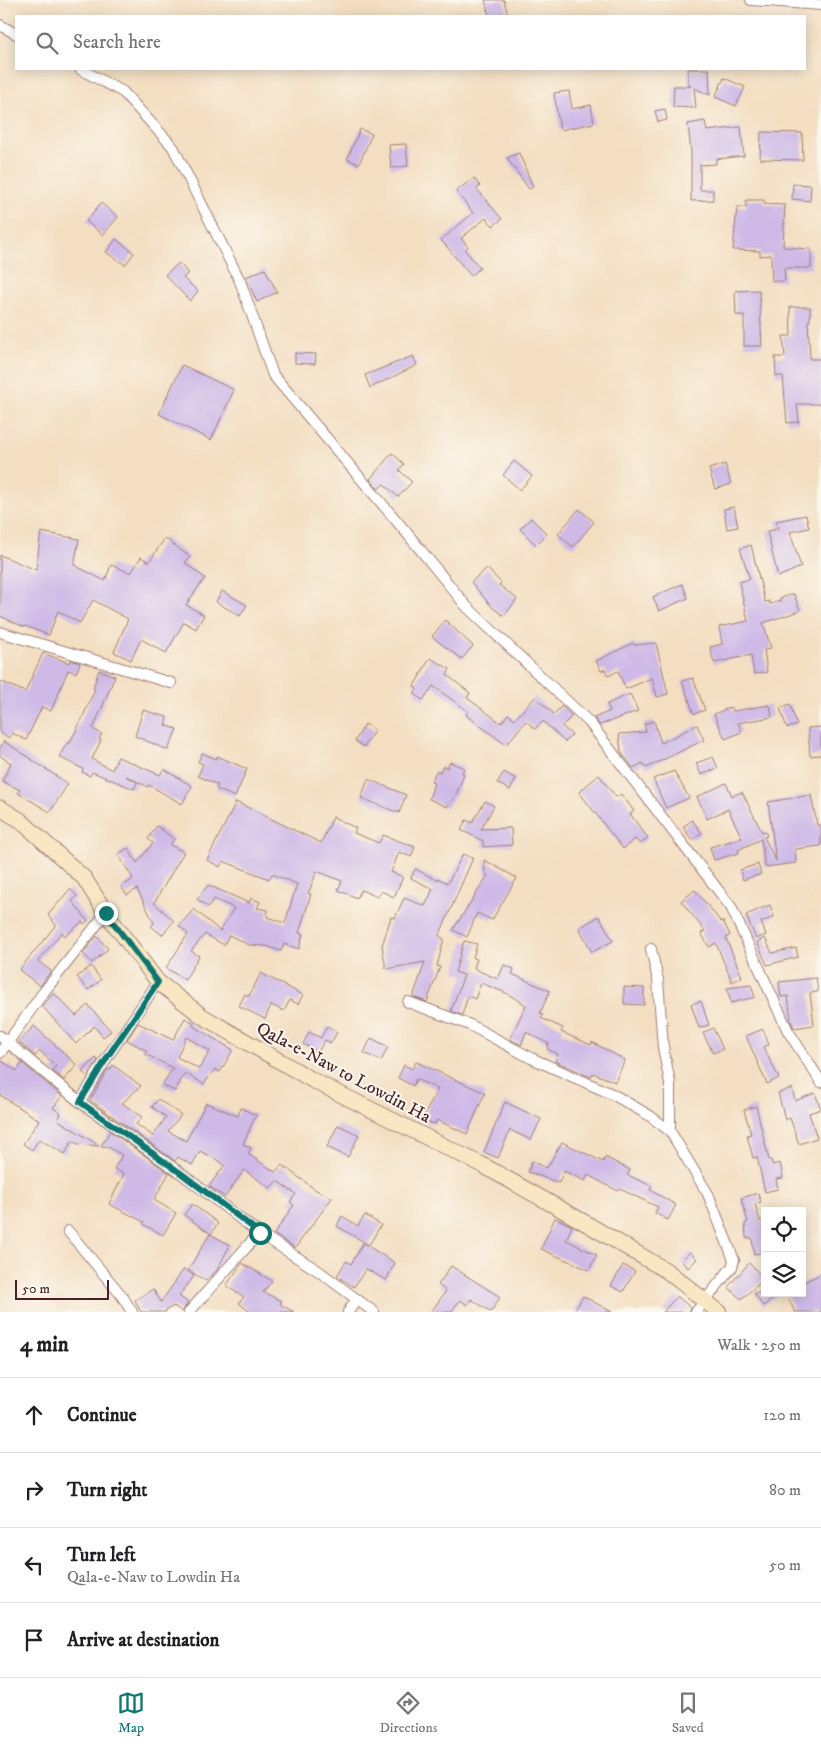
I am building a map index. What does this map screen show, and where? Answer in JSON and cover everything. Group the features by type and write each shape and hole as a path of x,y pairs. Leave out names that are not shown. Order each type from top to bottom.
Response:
{"main road":[{"name":"Qala-e-Naw to Lowdin Ha","path":"0,808 20,820 84,878 106,913 158,982 202,1016 314,1081 492,1170 668,1271 701,1306 719,1312"}],"street":[{"path":"751,0 821,5"},
{"path":"0,25 15,33"},
{"path":"82,70 123,92 173,146 240,281 273,375 467,607 589,722 731,907 788,1031 821,1082"},
{"path":"0,632 172,683"},
{"path":"0,1053 42,993 106,913"},
{"path":"651,949 658,980 663,1047 670,1083 670,1131"},
{"path":"80,1102 108,1056 158,982"},
{"path":"408,1002 470,1025 531,1058 614,1094 670,1131 708,1194 734,1260 732,1267 701,1306"},
{"path":"0,1036 80,1102 182,1174 260,1233 320,1272 374,1312"},
{"path":"68,1231 122,1296 132,1312"},
{"path":"189,1312 260,1233"},
{"path":"348,1312 357,1299"}],"building":[{"path":"485,0 504,0 508,15 489,15"},
{"path":"688,70 709,70 710,95 694,88 696,108 673,107 674,86 691,86 688,85"},
{"path":"724,78 745,87 736,106 715,97"},
{"path":"569,91 572,109 591,105 594,123 560,130 554,93"},
{"path":"665,109 667,120 658,122 655,111"},
{"path":"705,121 707,131 741,127 744,156 716,159 716,164 700,165 700,190 713,190 713,200 691,201 691,152 688,124"},
{"path":"360,129 372,134 359,164 347,159"},
{"path":"761,132 802,133 803,160 760,159"},
{"path":"406,144 408,166 391,168 389,145"},
{"path":"519,153 533,187 529,189 507,158"},
{"path":"474,178 480,186 477,189 502,219 493,226 486,218 461,238 468,247 465,250 480,268 471,276 441,240 473,213 456,191"},
{"path":"793,184 811,185 810,201 792,199"},
{"path":"746,200 764,200 764,204 785,205 783,247 811,249 811,268 784,268 785,281 772,281 771,255 760,256 760,251 733,250 737,207 746,207"},
{"path":"101,203 118,217 103,235 86,221"},
{"path":"116,239 134,253 125,265 106,252"},
{"path":"179,263 188,273 183,278 198,291 190,301 165,275"},
{"path":"265,269 277,292 257,302 246,277"},
{"path":"759,290 762,346 744,346 744,315 736,315 735,291"},
{"path":"790,307 810,307 810,321 808,321 810,359 821,359 821,404 797,404 799,422 787,423 783,376 776,376 775,357 785,357 783,336 791,336"},
{"path":"295,353 316,354 315,364 295,363"},
{"path":"413,356 417,365 370,388 365,375"},
{"path":"182,365 234,390 211,440 159,414"},
{"path":"392,453 404,464 399,470 412,482 398,497 384,484 378,489 370,479"},
{"path":"514,461 532,476 520,490 503,475"},
{"path":"725,464 731,484 715,489 709,469"},
{"path":"734,507 738,527 727,529 724,509"},
{"path":"579,509 594,522 573,547 558,534"},
{"path":"806,515 809,528 790,532 801,567 778,577 767,531 778,529 776,521"},
{"path":"531,518 547,534 536,545 520,529"},
{"path":"41,532 79,539 74,565 105,581 111,565 131,573 141,557 149,562 165,538 190,557 185,563 205,578 186,605 204,615 196,629 184,622 166,653 141,639 131,660 114,652 128,619 93,600 80,623 58,611 49,635 24,627 0,616 0,555 36,570"},
{"path":"751,545 765,602 769,601 770,604 781,601 780,598 794,594 800,611 763,623 771,648 764,650 767,672 754,674 751,655 714,663 710,647 722,644 719,627 748,621 739,582 750,579 740,549"},
{"path":"487,568 501,583 499,585 517,599 504,616 493,608 471,582"},
{"path":"682,584 688,598 659,611 653,597"},
{"path":"222,591 247,605 240,616 216,602"},
{"path":"445,620 473,646 462,659 432,637"},
{"path":"633,643 634,645 656,643 668,694 657,697 652,678 626,689 618,671 608,676 605,669 601,671 596,661"},
{"path":"43,653 69,663 70,660 80,663 76,673 68,670 51,711 42,707 26,740 12,733 10,738 0,733 0,681 25,692"},
{"path":"430,658 450,669 447,675 470,693 467,698 501,723 508,714 515,719 535,697 554,714 562,706 572,716 562,726 572,735 565,742 543,721 535,729 526,721 506,745 466,715 468,711 433,686 423,700 414,694 417,689 414,686"},
{"path":"99,670 115,676 93,729 102,734 92,759 112,770 118,757 160,775 164,769 192,786 182,804 149,785 148,787 126,776 137,782 134,789 92,772 90,776 82,772 83,769 59,757 67,743 69,744 81,721 95,689 93,688"},
{"path":"693,678 705,710 694,714 682,681"},
{"path":"630,694 638,711 600,725 594,718 610,711 607,704"},
{"path":"790,704 797,725 787,728 780,708"},
{"path":"770,705 772,717 738,723 742,732 725,739 714,714 731,707 733,711"},
{"path":"143,710 167,717 165,725 177,729 168,750 135,736"},
{"path":"654,721 661,743 697,725 704,740 646,768 643,763 633,768 621,752 619,734 646,732 644,724"},
{"path":"365,724 375,730 364,747 355,741"},
{"path":"821,727 821,755 810,756 808,728"},
{"path":"4,741 68,784 50,812 18,793 20,790 2,781 11,763 0,756 0,748"},
{"path":"202,753 216,759 217,756 247,769 235,797 216,789 218,785 198,776 203,764 198,762"},
{"path":"713,757 718,768 701,775 696,763"},
{"path":"450,762 464,768 462,773 464,774 456,795 447,807 429,799 434,783 431,782 436,771 440,772 443,766 447,768"},
{"path":"674,771 689,798 666,808 653,779"},
{"path":"504,772 516,779 510,790 497,783"},
{"path":"599,775 616,797 621,794 634,811 630,814 648,838 640,844 635,839 623,849 579,792"},
{"path":"368,779 406,795 399,813 361,798"},
{"path":"726,783 732,796 742,792 762,832 765,831 767,836 764,837 776,861 768,802 811,795 817,825 821,825 821,846 795,849 796,863 765,867 761,839 738,850 739,853 714,860 710,847 742,838 728,809 707,819 697,797"},
{"path":"485,801 494,806 481,829 511,828 512,845 483,847 483,841 461,830 466,820 472,823"},
{"path":"236,802 321,843 333,817 356,828 354,833 379,843 383,835 415,847 411,857 399,852 391,872 403,877 394,897 381,891 378,897 361,890 357,898 338,890 342,881 317,871 308,894 311,894 299,933 303,934 299,949 284,944 281,951 266,946 249,945 229,935 224,945 205,934 191,951 199,956 185,980 166,968 188,934 179,926 194,909 220,931 234,908 214,899 208,907 197,899 208,885 249,903 251,898 260,902 257,908 268,910 267,917 285,923 297,884 272,874 269,879 223,861 220,867 207,860"},
{"path":"692,820 702,833 692,840 683,827"},
{"path":"157,826 174,839 170,845 184,852 154,903 174,921 162,935 151,926 154,923 137,889 127,895 121,887 133,879 118,854 128,848 137,863 153,843 148,839"},
{"path":"463,854 473,858 439,936 444,939 437,966 440,967 427,1002 413,997 425,962 386,969 382,946 391,917 395,918 404,898 425,906 433,889 411,878 415,869 437,880 437,878 448,883"},
{"path":"484,860 517,878 492,920 477,913 467,937 453,930 488,875 485,873"},
{"path":"758,864 761,874 743,880 740,870"},
{"path":"70,889 77,896 72,901 88,921 84,924 82,922 65,936 62,932 38,961 51,971 40,986 19,970 56,925 48,915"},
{"path":"695,890 721,922 723,921 730,935 726,938 742,977 732,982 716,943 709,947 701,933 705,931 681,901"},
{"path":"770,905 774,917 761,922 766,935 756,939 746,915"},
{"path":"599,916 613,941 592,952 579,928"},
{"path":"97,936 108,949 92,963 83,953"},
{"path":"765,938 772,953 796,948 798,957 767,965 757,942"},
{"path":"464,941 477,944 473,958 477,959 474,968 479,971 498,979 504,965 514,969 512,974 550,991 540,1013 543,1014 541,1018 563,1028 561,1032 591,1045 592,1042 625,1060 615,1082 593,1073 591,1077 555,1061 558,1054 547,1049 549,1044 526,1032 521,1045 510,1039 526,1005 506,993 481,983 475,999 468,996 462,1015 451,1011 464,975 455,972"},
{"path":"91,966 101,980 88,990 77,977"},
{"path":"261,973 303,995 298,1004 290,1000 284,1011 271,1005 265,1019 239,1006 245,994 249,996"},
{"path":"816,978 818,992 810,993 814,1025 794,1028 791,1021 788,996 781,997 779,982"},
{"path":"751,985 755,997 731,1003 727,988"},
{"path":"624,987 644,988 644,1005 624,1004"},
{"path":"54,993 76,1016 88,1005 111,1031 103,1037 94,1026 76,1044 42,1006"},
{"path":"701,1001 709,1025 699,1028 691,1004"},
{"path":"185,1018 194,1023 193,1026 233,1050 220,1072 215,1069 204,1084 185,1073 175,1091 162,1085 173,1068 145,1054 147,1051 127,1040 138,1023 173,1040","holes":["186,1037 210,1051 199,1069 177,1057"]},
{"path":"34,1026 77,1065 64,1080 52,1070 56,1066 40,1051 35,1056 19,1042"},
{"path":"327,1026 337,1032 331,1043 325,1040 318,1052 303,1044 309,1032 321,1038"},
{"path":"713,1028 723,1049 713,1053 703,1033"},
{"path":"763,1029 769,1045 763,1047 779,1078 767,1084 746,1036"},
{"path":"371,1038 388,1047 381,1061 364,1053"},
{"path":"96,1058 98,1060 88,1076 82,1072"},
{"path":"0,1060 17,1071 22,1063 62,1096 53,1108 61,1113 58,1120 100,1146 78,1144 72,1141 65,1154 39,1139 32,1150 23,1144 39,1120 0,1095"},
{"path":"416,1062 485,1093 467,1134 437,1120 435,1124 422,1120 438,1089 416,1079 413,1086 398,1078 404,1065 412,1069"},
{"path":"113,1065 141,1086 122,1103 142,1117 136,1124 153,1136 166,1117 152,1107 158,1099 181,1115 168,1131 186,1141 206,1103 238,1116 241,1108 256,1115 243,1144 251,1148 248,1154 275,1172 282,1165 316,1190 332,1198 295,1248 274,1234 294,1205 290,1202 296,1194 277,1181 270,1188 244,1170 225,1197 209,1186 224,1166 221,1162 200,1151 192,1165 178,1157 175,1161 90,1100 108,1069 110,1070"},
{"path":"792,1088 795,1101 815,1093 821,1109 809,1113 817,1138 799,1144 790,1118 785,1120 778,1093"},
{"path":"505,1102 541,1119 531,1140 510,1130 498,1158 484,1152"},
{"path":"756,1106 769,1160 771,1160 773,1165 780,1163 783,1178 776,1179 778,1189 765,1192 757,1157 753,1158 747,1135 751,1134 744,1110"},
{"path":"338,1125 359,1135 348,1157 327,1147"},
{"path":"110,1131 169,1173 154,1200 176,1213 163,1235 143,1224 144,1222 109,1204 124,1174 114,1169 122,1155 108,1147 101,1146"},
{"path":"562,1142 603,1162 605,1157 630,1170 627,1175 652,1186 650,1190 676,1205 668,1220 655,1213 658,1207 620,1189 618,1191 588,1175 585,1181 564,1171 559,1183 528,1172 532,1161 547,1168"},
{"path":"758,1193 761,1202 755,1204 761,1221 761,1253 754,1254 752,1238 746,1238 745,1223 748,1222 741,1198"},
{"path":"192,1204 218,1223 211,1234 184,1215"},
{"path":"365,1215 381,1225 369,1245 337,1226 342,1216 358,1226"},
{"path":"555,1218 572,1226 566,1240 597,1255 589,1270 541,1249"},
{"path":"210,1234 230,1245 217,1270 206,1281 188,1270"},
{"path":"363,1243 395,1263 386,1280 366,1269 354,1287 337,1276 346,1261 351,1264"},
{"path":"690,1252 697,1259 688,1268 681,1261"},
{"path":"242,1263 272,1281 263,1292 281,1301 280,1304 294,1312 250,1312 239,1303 244,1297 226,1286"},
{"path":"749,1263 761,1275 761,1282 741,1299 728,1287"},
{"path":"623,1265 635,1271 623,1292 611,1286"},
{"path":"451,1266 500,1297 491,1312 471,1299 467,1305 460,1300 451,1312 431,1312 446,1291 438,1285"},
{"path":"184,1269 194,1276 179,1296 188,1303 182,1312 174,1306 166,1310 166,1312 141,1312 135,1300 153,1289 161,1302"},
{"path":"821,1274 821,1312 795,1312 788,1297 806,1297 806,1281"},
{"path":"754,1293 761,1293 761,1297 776,1297 763,1306"},
{"path":"583,1296 612,1312 574,1312"},
{"path":"677,1296 691,1308 689,1312 663,1312"}],"route":[{"path":"106,913 158,982 108,1056 80,1102 182,1174 260,1233"}]}
